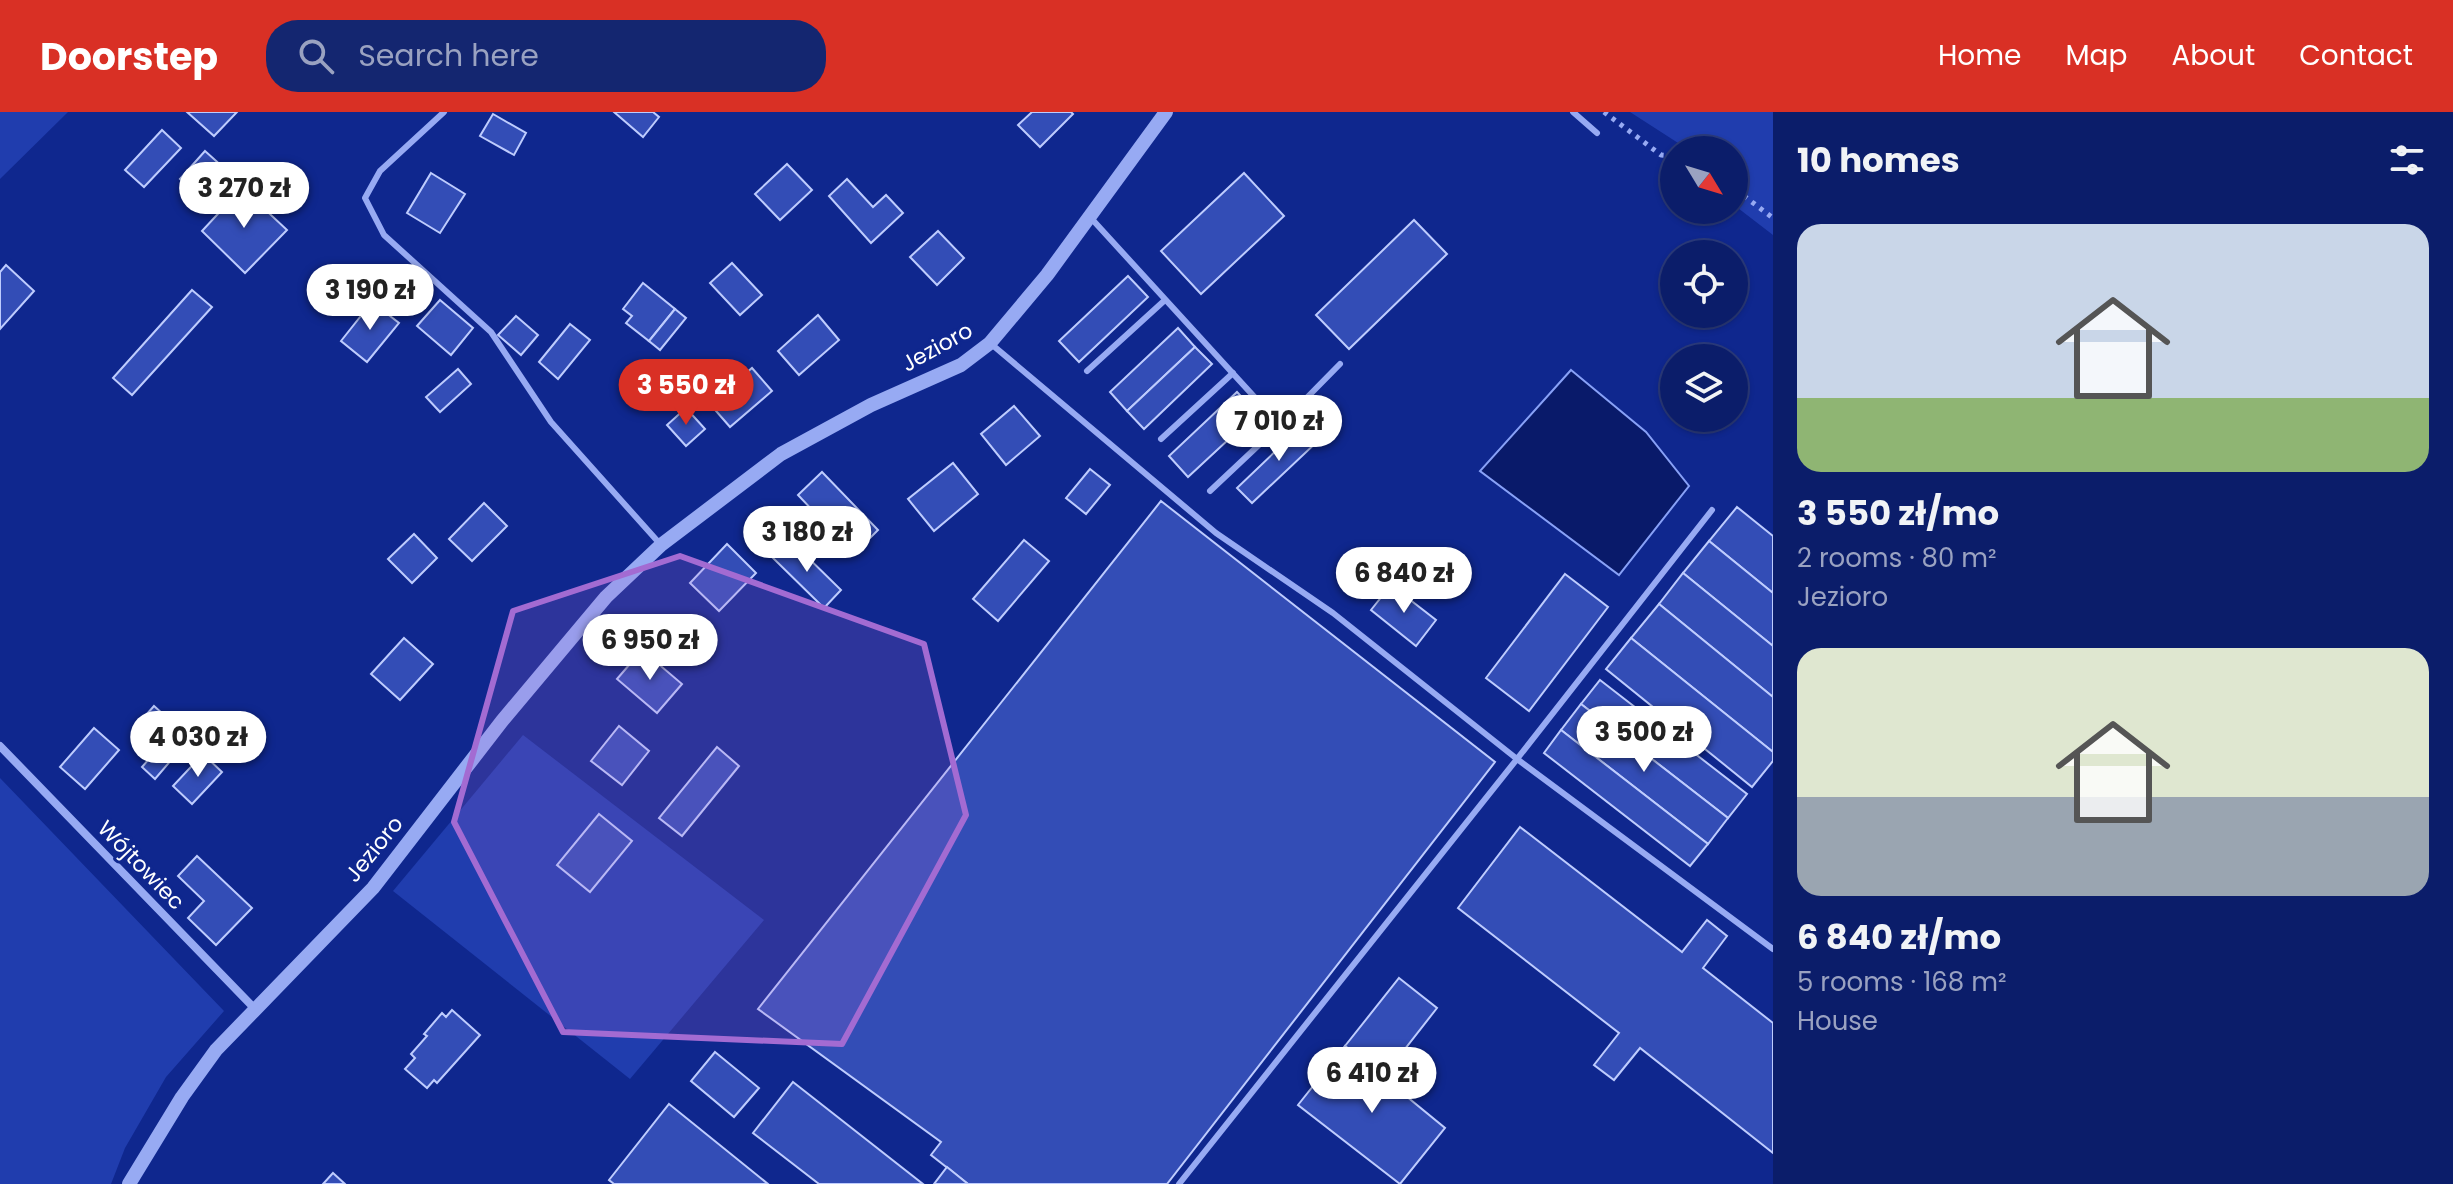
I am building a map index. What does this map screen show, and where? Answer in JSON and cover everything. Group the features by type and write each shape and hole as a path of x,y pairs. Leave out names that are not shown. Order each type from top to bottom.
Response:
{"street":[{"name":"Jezioro","path":"129,1184 182,1097 216,1050 373,888 555,656 606,597 661,545 781,454 871,405 961,365 990,343 1047,275 1166,112"},
{"name":"Wójtowiec","path":"0,746 256,1010"}],"lane":[{"path":"444,112 380,171 365,198 384,235 491,332 551,422 661,545"},
{"path":"1573,112 1597,133"},
{"path":"1089,216 1280,425"},
{"path":"1087,371 1165,300"},
{"path":"990,343 1216,533 1333,613 1517,759 1773,949"},
{"path":"1210,491 1340,364"},
{"path":"1161,439 1233,373"},
{"path":"1179,1184 1712,510"}],"path":[{"path":"1604,112 1660,154"},
{"path":"1748,199 1773,218"}],"highlighted area":[{"path":"680,556 924,644 966,815 842,1044 563,1032 454,822 513,611"}],"shaded area":[{"path":"0,112 68,112 0,179"},
{"path":"1630,112 1773,112 1773,235 1748,216 1748,136 1667,136"},
{"path":"1571,370 1646,432 1689,486 1619,575 1480,471"},
{"path":"523,735 764,920 630,1079 393,891"},
{"path":"0,778 224,1011 166,1077 125,1148 111,1184 0,1184"}],"building":[{"path":"187,112 237,112 214,136"},
{"path":"614,112 653,112 659,117 643,137"},
{"path":"1032,112 1073,114 1040,147 1018,125"},
{"path":"493,114 526,133 514,155 480,136"},
{"path":"162,130 181,148 144,187 125,170"},
{"path":"205,151 224,168 198,196 180,179"},
{"path":"787,164 812,190 780,220 755,194"},
{"path":"431,173 465,194 440,233 407,213"},
{"path":"1244,173 1284,216 1201,294 1161,251"},
{"path":"847,179 873,207 886,195 903,213 871,243 829,196"},
{"path":"242,188 287,230 245,273 202,231"},
{"path":"1414,220 1447,254 1349,349 1316,315"},
{"path":"938,231 964,258 937,285 910,257"},
{"path":"732,263 762,295 740,315 710,283"},
{"path":"6,265 34,291 0,329 0,272"},
{"path":"1128,276 1148,297 1079,362 1059,341"},
{"path":"643,283 675,309 649,341 626,323 632,316 623,309"},
{"path":"192,290 212,307 132,395 113,378"},
{"path":"440,300 473,328 451,355 417,326"},
{"path":"372,302 399,323 367,362 341,341"},
{"path":"675,309 686,318 660,350 649,341"},
{"path":"818,315 839,340 799,375 778,351"},
{"path":"516,316 538,335 521,355 498,335"},
{"path":"570,324 590,340 558,379 539,362"},
{"path":"1178,328 1195,347 1127,411 1110,392"},
{"path":"1195,347 1212,364 1144,429 1127,411"},
{"path":"752,368 772,391 730,427 710,404"},
{"path":"458,369 471,384 440,412 426,397"},
{"path":"1237,392 1257,413 1188,477 1169,456"},
{"path":"1014,406 1040,436 1006,465 981,434"},
{"path":"686,408 705,429 686,446 667,425"},
{"path":"1305,423 1320,439 1252,503 1237,488"},
{"path":"953,463 978,494 934,531 908,499"},
{"path":"1090,469 1110,485 1086,514 1066,498"},
{"path":"822,472 878,530 854,554 798,495"},
{"path":"1161,501 1495,762 1167,1184 968,1184 931,1155 941,1142 758,1009"},
{"path":"484,503 507,526 472,561 449,539"},
{"path":"1737,507 1773,536 1773,593 1709,541"},
{"path":"414,534 437,558 412,583 388,559"},
{"path":"790,540 841,590 824,608 773,558"},
{"path":"1024,540 1049,561 998,621 973,599"},
{"path":"1709,541 1773,593 1773,646 1683,573"},
{"path":"727,544 756,573 719,611 690,583"},
{"path":"1683,573 1773,646 1773,697 1659,604"},
{"path":"1565,574 1608,607 1529,711 1486,678"},
{"path":"1391,585 1436,620 1416,646 1371,610"},
{"path":"1659,604 1773,697 1773,752 1631,638"},
{"path":"404,638 433,664 400,700 371,674"},
{"path":"1631,638 1773,752 1773,761 1752,787 1606,669"},
{"path":"642,650 682,684 657,713 617,679"},
{"path":"1600,680 1747,794 1728,818 1581,704"},
{"path":"1581,704 1728,818 1708,844 1561,730"},
{"path":"154,706 190,738 155,779 142,767 163,743 139,723"},
{"path":"619,726 649,751 622,785 591,761"},
{"path":"94,728 119,750 85,789 60,767"},
{"path":"1561,730 1708,844 1690,866 1544,753"},
{"path":"717,747 739,766 682,836 659,818"},
{"path":"203,754 222,772 192,804 173,786"},
{"path":"599,814 632,841 590,892 557,865"},
{"path":"1520,827 1682,952 1707,920 1727,936 1703,968 1773,1023 1773,1153 1640,1048 1614,1080 1594,1065 1619,1033 1458,908"},
{"path":"197,856 252,908 216,945 188,918 204,901 178,876"},
{"path":"1399,978 1437,1008 1383,1077 1345,1046"},
{"path":"452,1010 480,1035 437,1083 434,1080 427,1088 405,1069 415,1058 411,1054 427,1036 424,1034 442,1013 446,1017"},
{"path":"1345,1046 1445,1128 1400,1184 1298,1105"},
{"path":"715,1052 759,1088 734,1117 691,1081"},
{"path":"793,1082 923,1184 819,1184 753,1133"},
{"path":"669,1104 768,1184 614,1184 609,1180"},
{"path":"947,1167 968,1184 934,1184"},
{"path":"333,1173 345,1184 323,1184"}]}
